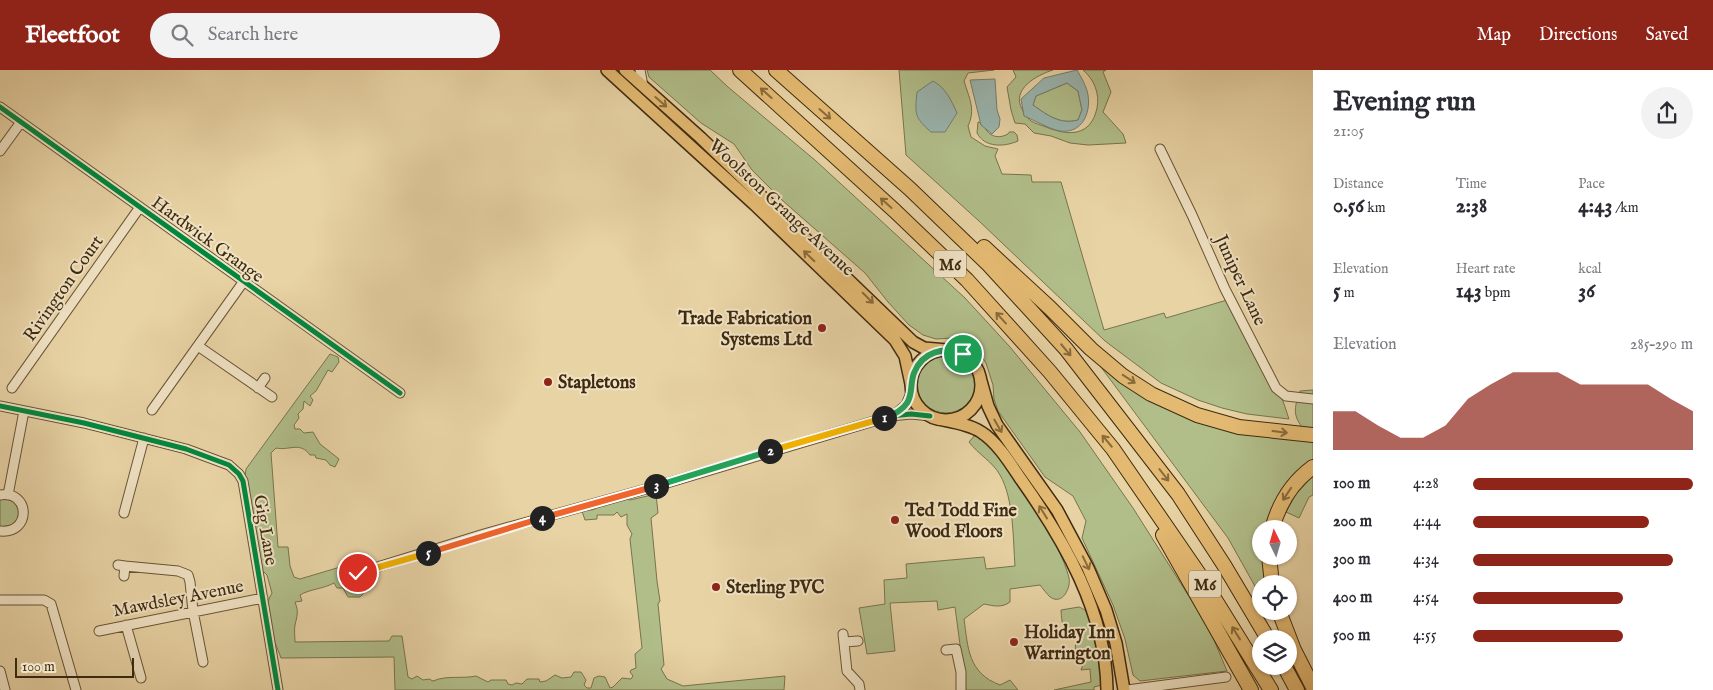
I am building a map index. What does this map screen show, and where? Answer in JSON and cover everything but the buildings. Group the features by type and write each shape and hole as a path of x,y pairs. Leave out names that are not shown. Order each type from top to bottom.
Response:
{"highway":[{"name":"M6","path":"740,70 967,280 1050,372 1113,449 1199,574 1271,690"},
{"name":"M6","path":"776,70 910,189 989,265 1066,349 1178,494 1224,565 1263,630"},
{"name":"M6","path":"910,189 960,225 1050,308 1090,349 1123,376 1151,394 1197,415 1239,427 1313,436"},
{"path":"1275,520 1282,501 1289,490 1305,473 1313,468"},
{"name":"M6","path":"1135,481 1176,560 1252,690"},
{"path":"1282,620 1313,688"},
{"path":"1289,675 1297,690"}],"main road":[{"name":"Woolston Grange Avenue","path":"607,70 754,204 895,340 908,364 911,387"},
{"name":"Woolston Grange Avenue","path":"624,70 708,144 913,342 924,348 946,350"},
{"path":"1107,690 1104,653 1094,616 1077,572 1042,510 1014,470 983,433 968,426 934,417 918,405 911,387 913,373 918,364 931,354 946,350 963,354 975,365 988,406 997,425 1057,510 1088,568 1106,610 1116,643 1124,690"},
{"path":"934,417 949,420 960,417 969,411 976,402 980,392 981,381"}],"street":[{"path":"640,70 643,86"},
{"name":"Hardwick Grange","path":"0,107 400,393"},
{"path":"0,151 21,122"},
{"name":"Juniper Lane","path":"1160,149 1225,289 1276,388 1286,396 1313,399"},
{"name":"Rivington Court","path":"12,388 140,207"},
{"path":"152,410 244,281"},
{"path":"198,346 272,397"},
{"path":"258,388 265,378"},
{"path":"891,416 906,405 911,387"},
{"name":"Gig Lane","path":"0,406 186,449 229,465 239,474 245,490 278,690"},
{"path":"0,531 12,530 17,527 23,517 22,505 14,496 4,495 24,411"},
{"path":"355,574 484,534 891,416 911,414 934,417"},
{"path":"124,513 144,438"},
{"path":"124,576 121,566 185,573 190,582 193,611 203,662"},
{"name":"Mawdsley Avenue","path":"99,630 263,598"},
{"path":"0,600 44,600 51,604 76,690"},
{"path":"126,625 141,678"},
{"path":"858,641 844,638 848,671 858,684 860,690"},
{"path":"946,650 956,649 961,690"},
{"path":"0,671 5,690"},
{"path":"1128,690 1226,677"}],"green space":[{"path":"647,70 710,70 816,161 965,298 1010,347 1080,432 1133,508 1209,628 1227,671 1140,681 1133,675 1125,639 1113,605 1082,538 1086,521 1073,496 1045,477 998,411 986,363 978,351 965,341 953,338 936,339 923,335 909,325 865,273 782,200 752,170 734,144 701,123 649,77"},
{"path":"899,70 994,70 968,73 964,81 972,109 968,126 971,137 985,146 998,149 995,156 1002,174 1031,175 1032,182 1061,182 1104,330 1164,313 1166,318 1227,300 1283,401 1289,419 1247,414 1198,400 1161,383 1105,341 979,221 906,155"},
{"path":"1013,70 1053,70 1040,75 1027,84 1020,95 1020,102 1024,113 1031,121 1054,130 1070,133 1078,132 1090,124 1097,108 1098,97 1095,87 1083,70 1106,70 1103,72 1111,92 1103,112 1123,134 1126,143 1088,145 1070,143 1051,136 1034,133 1025,124 1015,123 1007,87 1016,77"},
{"path":"1067,83 1078,91 1082,110 1078,120 1060,120 1033,105 1036,96"},
{"path":"978,122 983,123 988,133 994,136 998,137 1014,132 1017,135 1018,141 1001,145 990,144 980,138 977,133"},
{"path":"330,354 338,357 339,362 332,372 328,370 316,391 310,396 313,400 310,406 304,401 303,409 298,414 299,418 294,425 295,429 300,429 304,433 313,432 320,444 339,459 335,467 326,460 316,458 315,455 310,455 298,447 276,448 271,453 278,547 288,547 290,566 294,577 300,579 347,565 348,570 343,575 344,579 356,582 363,594 360,597 348,597 343,588 337,588 334,583 300,595 302,601 295,602 297,616 295,642 389,641 392,636 402,636 408,677 412,679 417,676 423,680 429,679 433,681 444,678 476,676 488,682 491,680 506,680 508,684 512,685 516,683 522,684 527,679 539,679 540,682 546,681 555,675 562,678 571,677 574,672 581,672 586,680 584,685 587,688 591,688 594,678 599,676 605,677 610,688 613,687 622,678 631,679 633,676 630,672 636,668 635,654 642,648 630,539 632,534 627,525 627,514 621,517 617,512 614,515 597,515 597,519 585,520 582,511 585,509 593,510 600,505 605,506 608,502 614,503 618,499 630,500 656,494 658,513 651,518 660,601 658,604 664,665 661,669 667,679 683,686 785,676 784,690 395,690 394,657 281,658 269,626 267,608 272,593 267,575 262,570 245,477 246,469"},
{"path":"940,355 952,355 967,363 975,378 975,390 967,405 952,413 940,413 925,405 917,390 917,378 925,363"},
{"path":"1095,359 1169,409 1313,441 1313,462 1273,520 1252,520 1252,565 1267,565 1268,575 1252,575 1252,581 1228,538"},
{"path":"1313,390 1313,429 1302,427 1295,410 1300,391"},
{"path":"975,435 1001,460 1030,500 1055,543 1069,578 1069,586 1065,594 1059,599 1050,597 1040,585 1010,589 1010,602 1007,604 995,606 984,604 964,619 971,658 981,674 1000,685 1010,680 1018,690 966,690 955,607 938,610 937,601 890,603 895,651 867,654 859,608 885,604 884,580 907,578 906,564 984,557 986,569 1015,566 1012,520 1005,485 997,470 969,442"},
{"path":"1313,476 1313,495 1309,497 1299,518 1286,512 1296,494"},
{"path":"0,499 13,500 18,507 19,516 13,525 0,527"},
{"path":"1079,607 1086,611 1089,617 1102,685 1094,687 1094,690 1054,690 1091,682 1090,669 1081,670 1084,662 1075,651 1076,641 1064,628 1062,620 1061,610"}],"water":[{"path":"1077,70 1084,82 1089,102 1086,115 1079,126 1068,131 1060,131 1024,116 1021,99 1044,78","holes":["1067,83 1078,91 1082,110 1078,120 1060,120 1033,105 1036,96"]},
{"path":"995,79 997,110 1000,119 999,127 992,134 981,125 970,80"},
{"path":"933,81 945,91 957,113 945,132 931,132 921,123 917,115 917,92"}],"cycle path":[{"path":"0,107 400,393"},
{"path":"0,406 84,423 186,449 229,465 239,474 243,481 278,690"},
{"path":"355,574 484,534 657,486 891,416 911,414 930,416"}],"place":[{"name":"Trade Fabrication Systems Ltd","path":"822,328"},
{"name":"Stapletons","path":"548,382"},
{"name":"Ted Todd Fine Wood Floors","path":"895,520"},
{"name":"Sterling PVC","path":"716,587"},
{"name":"Holiday Inn Warrington","path":"1014,642"}],"route":[{"path":"358,573 454,545 484,534 657,486 891,416 898,413 906,405 912,390 913,373 926,356 936,351 946,350 963,354"}]}
